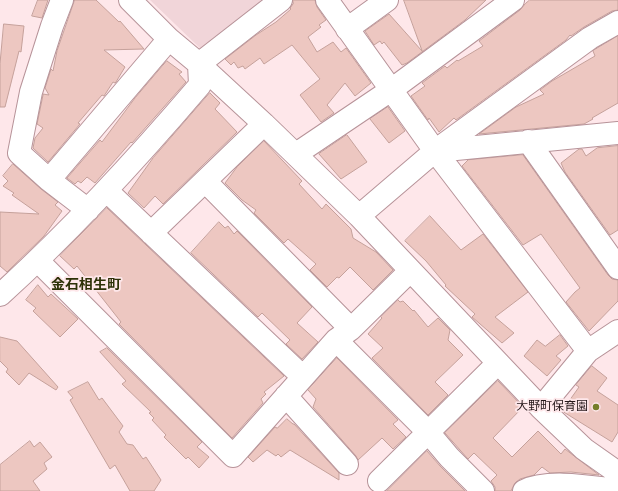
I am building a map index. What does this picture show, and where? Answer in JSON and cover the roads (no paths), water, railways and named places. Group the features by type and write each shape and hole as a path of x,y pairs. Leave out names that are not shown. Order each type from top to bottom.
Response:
{"street":[{"path":"62,0 31,92 19,153 49,180 88,210"},
{"path":"130,0 169,39 199,64 296,154 359,216 541,408 584,449 618,473"},
{"path":"199,64 280,0"},
{"path":"327,0 435,151 588,351"},
{"path":"347,29 387,0"},
{"path":"296,154 391,90 513,0"},
{"path":"359,216 435,151 590,38 618,22"},
{"path":"49,180 169,39"},
{"path":"0,295 38,261 107,191 200,85 199,64"},
{"path":"150,233 264,124"},
{"path":"435,151 618,133"},
{"path":"528,141 618,268"},
{"path":"205,181 343,335 449,457 483,491"},
{"path":"107,191 303,377"},
{"path":"38,261 233,456 303,377 343,335 410,271"},
{"path":"541,408 588,351 618,331"},
{"path":"379,481 498,363"},
{"path":"286,396 347,464"},
{"path":"524,491 541,486 560,484 618,490"}],"place":[{"name":"大野町保育園","path":"596,407"}],"district":[{"name":"金石相生町","path":"86,285"}]}
